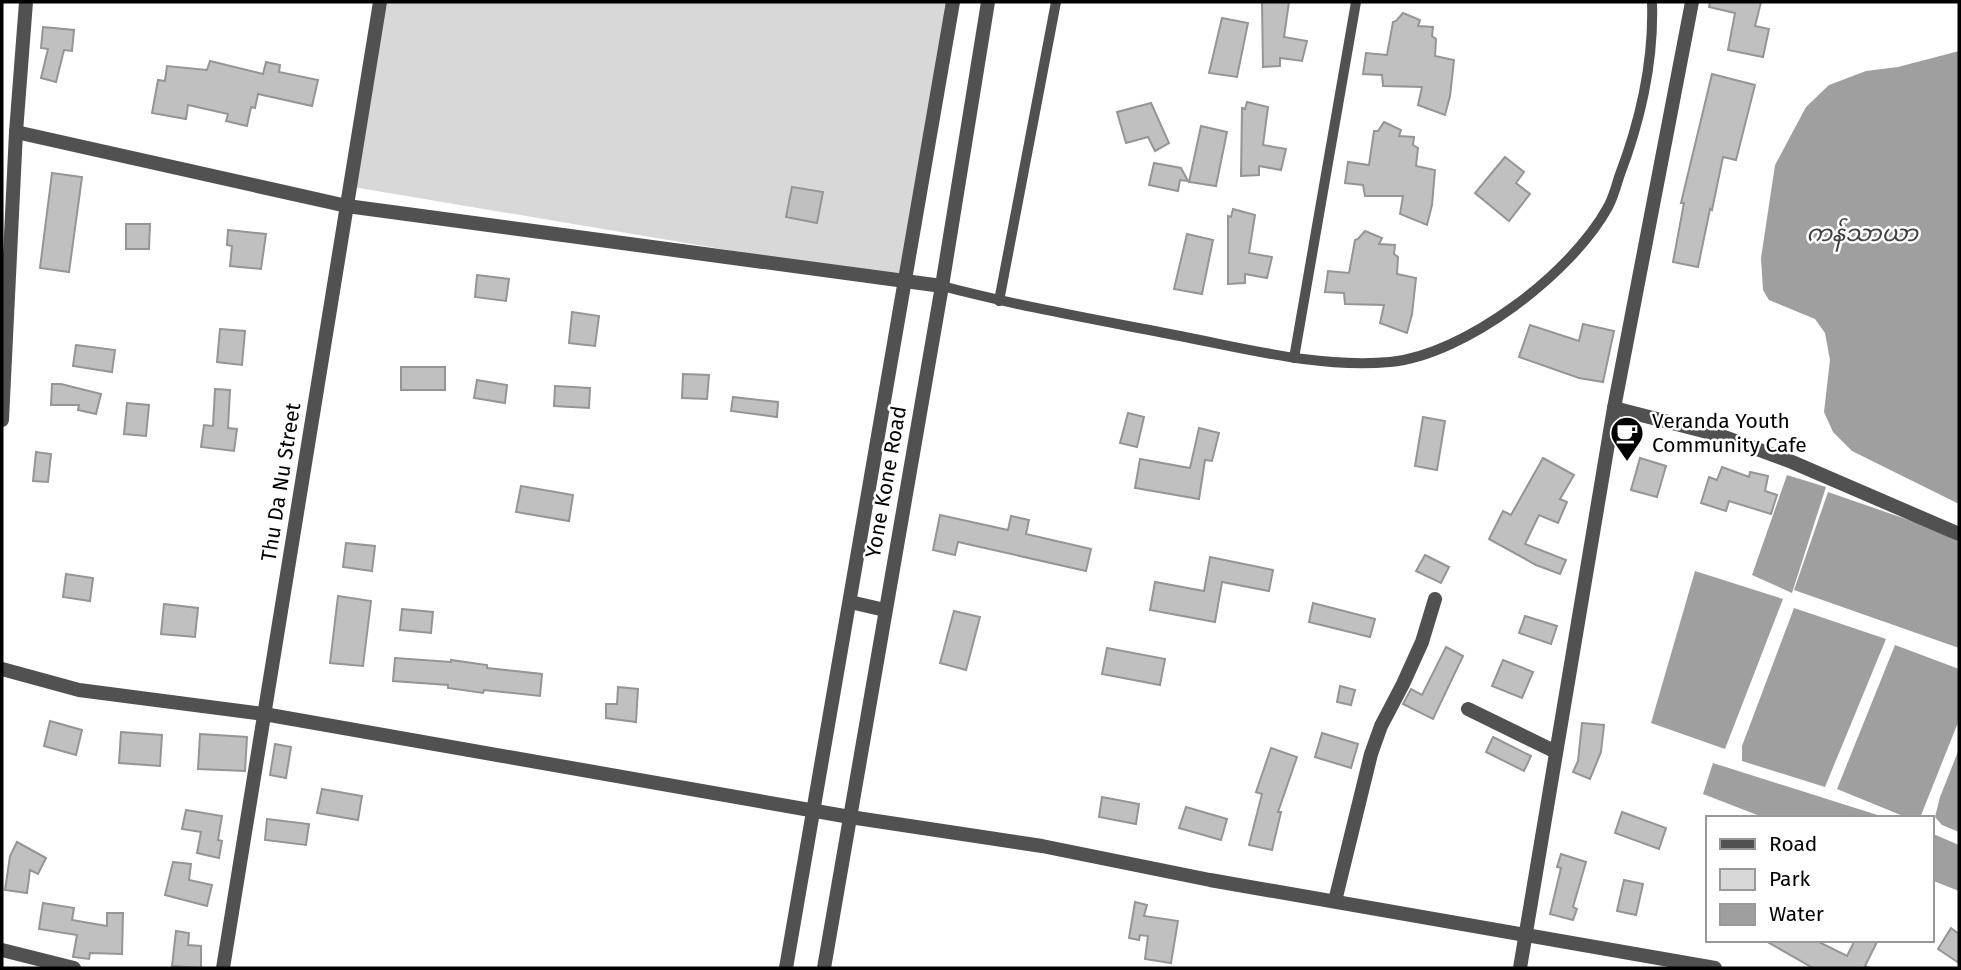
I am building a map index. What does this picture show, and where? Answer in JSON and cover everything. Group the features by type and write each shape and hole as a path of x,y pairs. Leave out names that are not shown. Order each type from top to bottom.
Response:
{"street":[{"path":"2,420 16,132 26,2"},
{"name":"Thu Da Nu Street","path":"223,968 380,2"},
{"path":"786,968 953,2"},
{"name":"Yone Kone Road","path":"824,968 942,286 988,2"},
{"path":"1520,968 1614,408 1692,2"},
{"path":"16,132 347,206 942,286"},
{"path":"1614,408 1719,435 1792,461 1959,534"},
{"path":"1335,901 1371,754 1381,726 1422,642 1435,599"},
{"path":"850,602 885,610"},
{"path":"2,669 79,690 264,714 850,817 1042,846 1210,880 1715,968"},
{"path":"1468,709 1556,752"},
{"path":"2,950 74,968"}],"lane":[{"path":"999,301 1056,2"},
{"path":"1294,358 1356,2"},
{"path":"942,286 999,301 1294,358 1391,362 1432,352 1478,330 1554,274 1608,207 1626,161 1647,76 1653,34 1651,2"}],"green space":[{"path":"379,2 953,2 906,280 347,186"}],"water":[{"name":"ကန်သာယာ","path":"1959,51 1959,504 1852,451 1833,432 1824,412 1830,360 1825,333 1815,319 1769,300 1763,290 1761,258 1775,165 1806,107 1829,85 1866,71 1898,67"},
{"path":"1787,475 1826,487 1792,593 1752,575"},
{"path":"1828,492 1929,527 1959,542 1959,648 1794,590"},
{"path":"1695,571 1783,599 1725,749 1651,723"},
{"path":"1794,608 1886,639 1825,787 1742,761 1742,746"},
{"path":"1895,645 1959,669 1959,720 1921,816 1903,816 1837,789"},
{"path":"1959,749 1959,832 1942,825 1935,817"},
{"path":"1713,763 1881,816 1760,816 1703,794"},
{"path":"1933,834 1959,845 1959,891 1933,881"}],"building":[{"path":"1262,2 1289,2 1284,37 1307,41 1302,61 1280,58 1280,66 1263,67"},
{"path":"1710,2 1761,2 1755,26 1769,29 1763,57 1728,50 1735,13 1709,7"},
{"path":"1403,13 1420,20 1418,26 1433,27 1432,36 1436,39 1435,56 1454,60 1445,115 1418,105 1422,87 1383,86 1382,75 1363,74 1366,53 1387,55 1393,22"},
{"path":"1222,18 1248,23 1237,77 1209,73"},
{"path":"43,27 74,30 72,51 64,50 56,82 41,78 48,49 41,48"},
{"path":"210,61 263,74 266,62 280,65 279,72 318,80 312,106 258,94 255,108 251,107 247,126 226,121 228,114 188,105 186,119 152,113 158,80 165,81 167,66 207,70"},
{"path":"1712,74 1755,85 1736,160 1723,157 1698,267 1673,262 1684,203 1681,203"},
{"path":"1247,102 1268,107 1263,145 1286,149 1281,170 1259,166 1259,175 1241,176 1242,108 1245,109"},
{"path":"1151,103 1169,143 1155,151 1148,137 1126,143 1117,112"},
{"path":"1384,122 1401,130 1399,136 1414,137 1413,145 1418,148 1416,166 1435,170 1427,225 1400,214 1403,196 1365,196 1363,185 1345,183 1348,162 1369,165 1374,131 1378,131"},
{"path":"1201,126 1227,132 1216,186 1189,182"},
{"path":"1505,157 1524,172 1516,183 1530,194 1509,221 1475,193"},
{"path":"1154,163 1181,168 1188,181 1180,180 1178,191 1149,185"},
{"path":"52,173 82,177 69,272 40,268"},
{"path":"792,187 823,192 817,223 786,217"},
{"path":"1233,209 1255,215 1249,253 1272,257 1267,278 1245,274 1245,283 1228,284 1228,216 1231,217"},
{"path":"126,224 150,224 149,249 126,249"},
{"path":"228,230 266,234 261,269 230,266 232,246 227,245"},
{"path":"1365,231 1382,238 1379,244 1395,245 1394,254 1398,257 1397,274 1416,278 1407,333 1380,323 1384,305 1345,304 1344,293 1325,292 1328,271 1349,273 1355,240"},
{"path":"1187,234 1213,240 1202,294 1174,289"},
{"path":"477,275 509,279 506,301 475,297"},
{"path":"572,312 599,316 595,346 569,343"},
{"path":"1583,324 1614,331 1603,382 1579,378 1519,357 1530,325 1579,341"},
{"path":"220,329 245,331 242,365 217,362"},
{"path":"76,345 115,350 112,372 73,366"},
{"path":"401,367 445,367 445,390 401,390"},
{"path":"683,374 709,375 707,399 682,398"},
{"path":"477,380 507,385 505,403 474,398"},
{"path":"52,384 101,394 96,414 78,410 79,405 51,405"},
{"path":"555,386 590,388 589,408 554,406"},
{"path":"215,389 230,390 228,428 237,429 234,451 201,447 204,425 213,426"},
{"path":"733,397 778,402 777,417 731,411"},
{"path":"127,403 149,405 146,436 124,434"},
{"path":"1128,413 1144,417 1137,447 1120,443"},
{"path":"1423,417 1445,421 1437,470 1415,466"},
{"path":"1199,428 1219,433 1212,461 1205,460 1199,499 1135,488 1140,459 1190,468"},
{"path":"36,452 51,454 48,482 33,481"},
{"path":"1543,458 1574,475 1560,499 1567,502 1558,523 1539,515 1525,544 1566,560 1560,574 1536,565 1489,539 1503,511 1511,515"},
{"path":"1640,458 1666,466 1657,497 1631,490"},
{"path":"1722,467 1749,477 1750,472 1768,476 1765,491 1777,495 1771,514 1729,501 1726,511 1701,503 1709,477 1717,480"},
{"path":"521,486 573,495 569,521 516,512"},
{"path":"940,515 1008,530 1011,516 1029,520 1026,534 1091,549 1086,571 958,542 955,555 933,550"},
{"path":"346,543 375,546 372,571 343,567"},
{"path":"1425,555 1449,567 1441,583 1416,571"},
{"path":"1210,557 1273,570 1269,591 1222,582 1215,622 1150,610 1155,582 1204,591"},
{"path":"66,574 93,578 90,601 63,597"},
{"path":"338,596 371,601 363,666 330,663"},
{"path":"1313,603 1375,619 1370,637 1309,622"},
{"path":"164,604 198,608 195,637 161,634"},
{"path":"402,609 433,612 431,633 400,630"},
{"path":"954,611 980,617 966,670 940,663"},
{"path":"1525,616 1557,626 1551,644 1519,633"},
{"path":"1446,647 1463,656 1433,719 1403,704 1411,689 1422,695"},
{"path":"1107,648 1165,659 1160,685 1102,674"},
{"path":"395,658 451,660 487,665 487,668 542,674 540,696 484,690 483,693 448,688 448,685 393,681"},
{"path":"1503,660 1533,672 1522,698 1492,686"},
{"path":"1340,686 1355,690 1351,705 1337,702"},
{"path":"618,687 638,689 636,722 606,718 606,704 617,704"},
{"path":"50,721 82,730 76,755 44,746"},
{"path":"1582,723 1604,725 1601,752 1590,779 1573,772 1578,761"},
{"path":"121,732 162,735 160,766 119,763"},
{"path":"1322,733 1358,744 1351,768 1315,757"},
{"path":"200,734 247,737 245,771 198,769"},
{"path":"1493,737 1531,756 1524,771 1486,752"},
{"path":"275,744 291,747 286,778 270,775"},
{"path":"1271,748 1297,757 1278,812 1281,812 1272,850 1249,845 1262,794 1256,792"},
{"path":"322,789 362,796 358,820 317,813"},
{"path":"1102,797 1139,804 1136,824 1099,817"},
{"path":"1186,807 1227,819 1221,840 1179,828"},
{"path":"186,810 222,816 218,840 222,841 219,858 197,853 201,832 182,829"},
{"path":"1622,812 1666,828 1659,849 1615,833"},
{"path":"267,819 309,824 306,845 265,840"},
{"path":"17,842 46,858 38,874 30,870 27,893 5,890 10,856"},
{"path":"1561,854 1586,862 1573,907 1577,909 1573,920 1550,914 1561,868 1557,867"},
{"path":"173,862 191,864 189,880 212,885 207,906 165,895"},
{"path":"1624,880 1643,884 1636,915 1617,911"},
{"path":"1135,902 1147,905 1144,916 1178,921 1171,963 1145,959 1148,936 1140,935 1139,940 1129,938"},
{"path":"43,903 74,908 72,920 107,926 107,913 123,913 122,954 90,953 89,959 73,957 77,935 39,929"},
{"path":"1951,928 1959,934 1959,963 1938,949"},
{"path":"176,931 189,933 188,945 201,946 201,968 172,966"},
{"path":"1768,942 1819,942 1847,956 1854,942 1877,942 1865,966 1870,968 1813,968"}],"place":[{"name":"Veranda Youth Community Cafe","path":"1627,463"}]}
